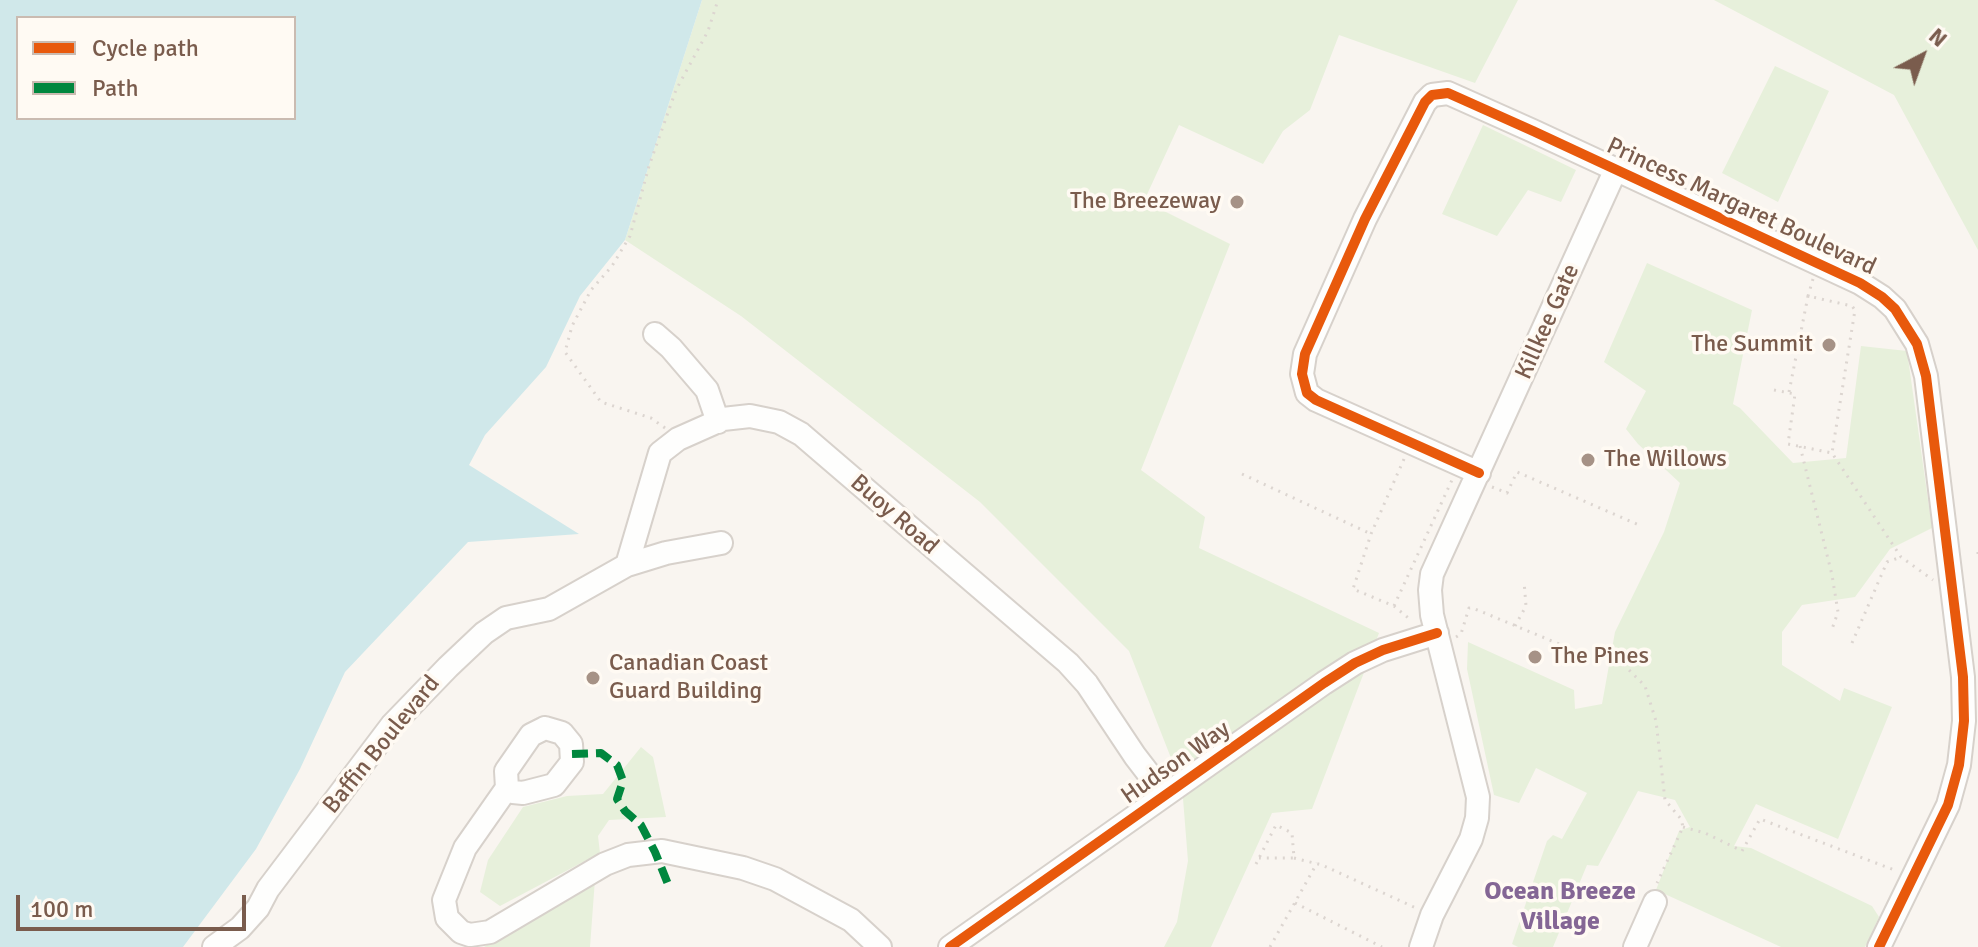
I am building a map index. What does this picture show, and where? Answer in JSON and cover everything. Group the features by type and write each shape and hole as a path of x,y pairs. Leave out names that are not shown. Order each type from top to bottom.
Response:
{"street":[{"name":"Princess Margaret Boulevard","path":"1469,478 1310,397 1302,374 1305,354 1365,219 1425,102 1432,95 1453,95 1818,264 1882,297 1895,309 1917,344 1926,376 1963,677 1963,731 1959,765 1948,805 1879,947"},
{"name":"Killkee Gate","path":"1469,478 1615,171"},
{"path":"655,334 707,390 718,422"},
{"name":"Buoy Road","path":"627,565 660,453 678,439 718,422 750,416 779,422 801,434 1068,663 1087,684 1165,795"},
{"path":"1421,947 1432,915 1471,839 1477,818 1478,797 1438,638 1430,590 1432,574 1469,478"},
{"name":"Baffin Boulevard","path":"214,947 240,928 258,908 268,889 392,725 484,633 506,618 549,609 627,565 666,553 721,543"},
{"name":"Hudson Way","path":"950,947 1355,663 1383,650 1438,638"},
{"path":"507,788 465,848 444,900 447,918 461,932 470,935 490,932 620,857 662,851 743,868 775,879 851,920 880,947"},
{"path":"1635,947 1656,892"}],"path":[{"path":"678,439 651,418 601,402 565,352 572,326 591,290 612,266 630,236 649,166 676,90 708,31 718,0"},
{"path":"1789,392 1808,296 1818,264"},
{"path":"1808,296 1852,306 1855,310 1832,453 1901,557 1935,581"},
{"path":"1774,390 1795,394 1788,444 1832,453"},
{"path":"1800,446 1832,575 1838,612 1831,632"},
{"path":"1407,453 1371,534 1353,589 1394,606 1415,623"},
{"path":"1488,494 1492,487 1507,493 1517,472 1639,525"},
{"path":"1242,474 1371,534"},
{"path":"1394,606 1452,480 1469,478"},
{"path":"1852,643 1887,562 1901,557"},
{"path":"1515,626 1526,606 1524,581"},
{"path":"1438,638 1461,634 1469,608 1588,656 1607,654 1625,666 1645,686 1656,721 1665,800 1681,819 1683,827 1656,892"},
{"path":"1683,827 1705,833 1742,851 1760,819 1897,871"},
{"path":"1256,864 1276,825 1292,833 1294,858"},
{"path":"1259,858 1294,858 1317,863 1416,908"},
{"path":"1279,947 1272,945 1317,863"},
{"path":"1295,903 1382,947"}],"green space":[{"path":"702,0 1518,0 1475,83 1339,35 1310,110 1283,131 1263,164 1179,125 1144,201 1230,244 1141,470 1205,517 1199,548 1379,633 1312,809 1272,813 1211,947 1164,947 1177,922 1188,861 1182,786 1129,651 980,502 741,316 625,240"},
{"path":"1714,0 1978,0 1978,250 1894,95"},
{"path":"1775,66 1829,91 1778,202 1722,173"},
{"path":"1483,125 1576,170 1561,202 1528,190 1497,236 1442,214"},
{"path":"1647,263 1752,310 1733,404 1793,463 1846,458 1861,346 1907,351 1932,528 1890,549 1855,597 1802,605 1782,632 1782,665 1840,701 1844,688 1892,707 1838,839 1756,804 1734,846 1751,848 1872,906 1879,917 1865,947 1781,947 1656,890 1679,831 1690,827 1675,800 1638,791 1598,866 1587,865 1553,947 1518,947 1512,944 1547,841 1553,835 1562,839 1587,793 1536,768 1519,803 1494,795 1467,669 1468,642 1574,690 1575,709 1602,704 1615,632 1664,532 1680,483 1626,429 1646,391 1604,362"},
{"path":"641,747 653,757 666,817 609,820 598,836 600,853 500,906 480,892 488,860 523,807 567,796 603,794"},
{"path":"595,879 590,947 484,947 487,945"}],"water":[{"path":"0,0 702,0 625,240 580,296 546,367 485,435 469,465 579,534 468,542 345,672 300,769 256,849 183,947 0,947"}],"marked path":[{"path":"572,754 601,753 617,765 623,781 617,799 641,825 670,889"}],"cycle path":[{"path":"1479,473 1316,400 1307,393 1302,374 1305,354 1365,219 1425,102 1432,95 1448,93 1533,131 1860,283 1895,309 1917,344 1926,376 1963,677 1964,721 1959,765 1948,805 1879,947"},
{"path":"950,947 1355,663 1383,650 1437,633"}],"place":[{"name":"The Breezeway","path":"1237,202"},
{"name":"The Summit","path":"1829,345"},
{"name":"The Willows","path":"1588,460"},
{"name":"The Pines","path":"1535,657"},
{"name":"Canadian Coast Guard Building","path":"593,678"}],"district":[{"name":"Ocean Breeze Village","path":"1560,907"}]}
